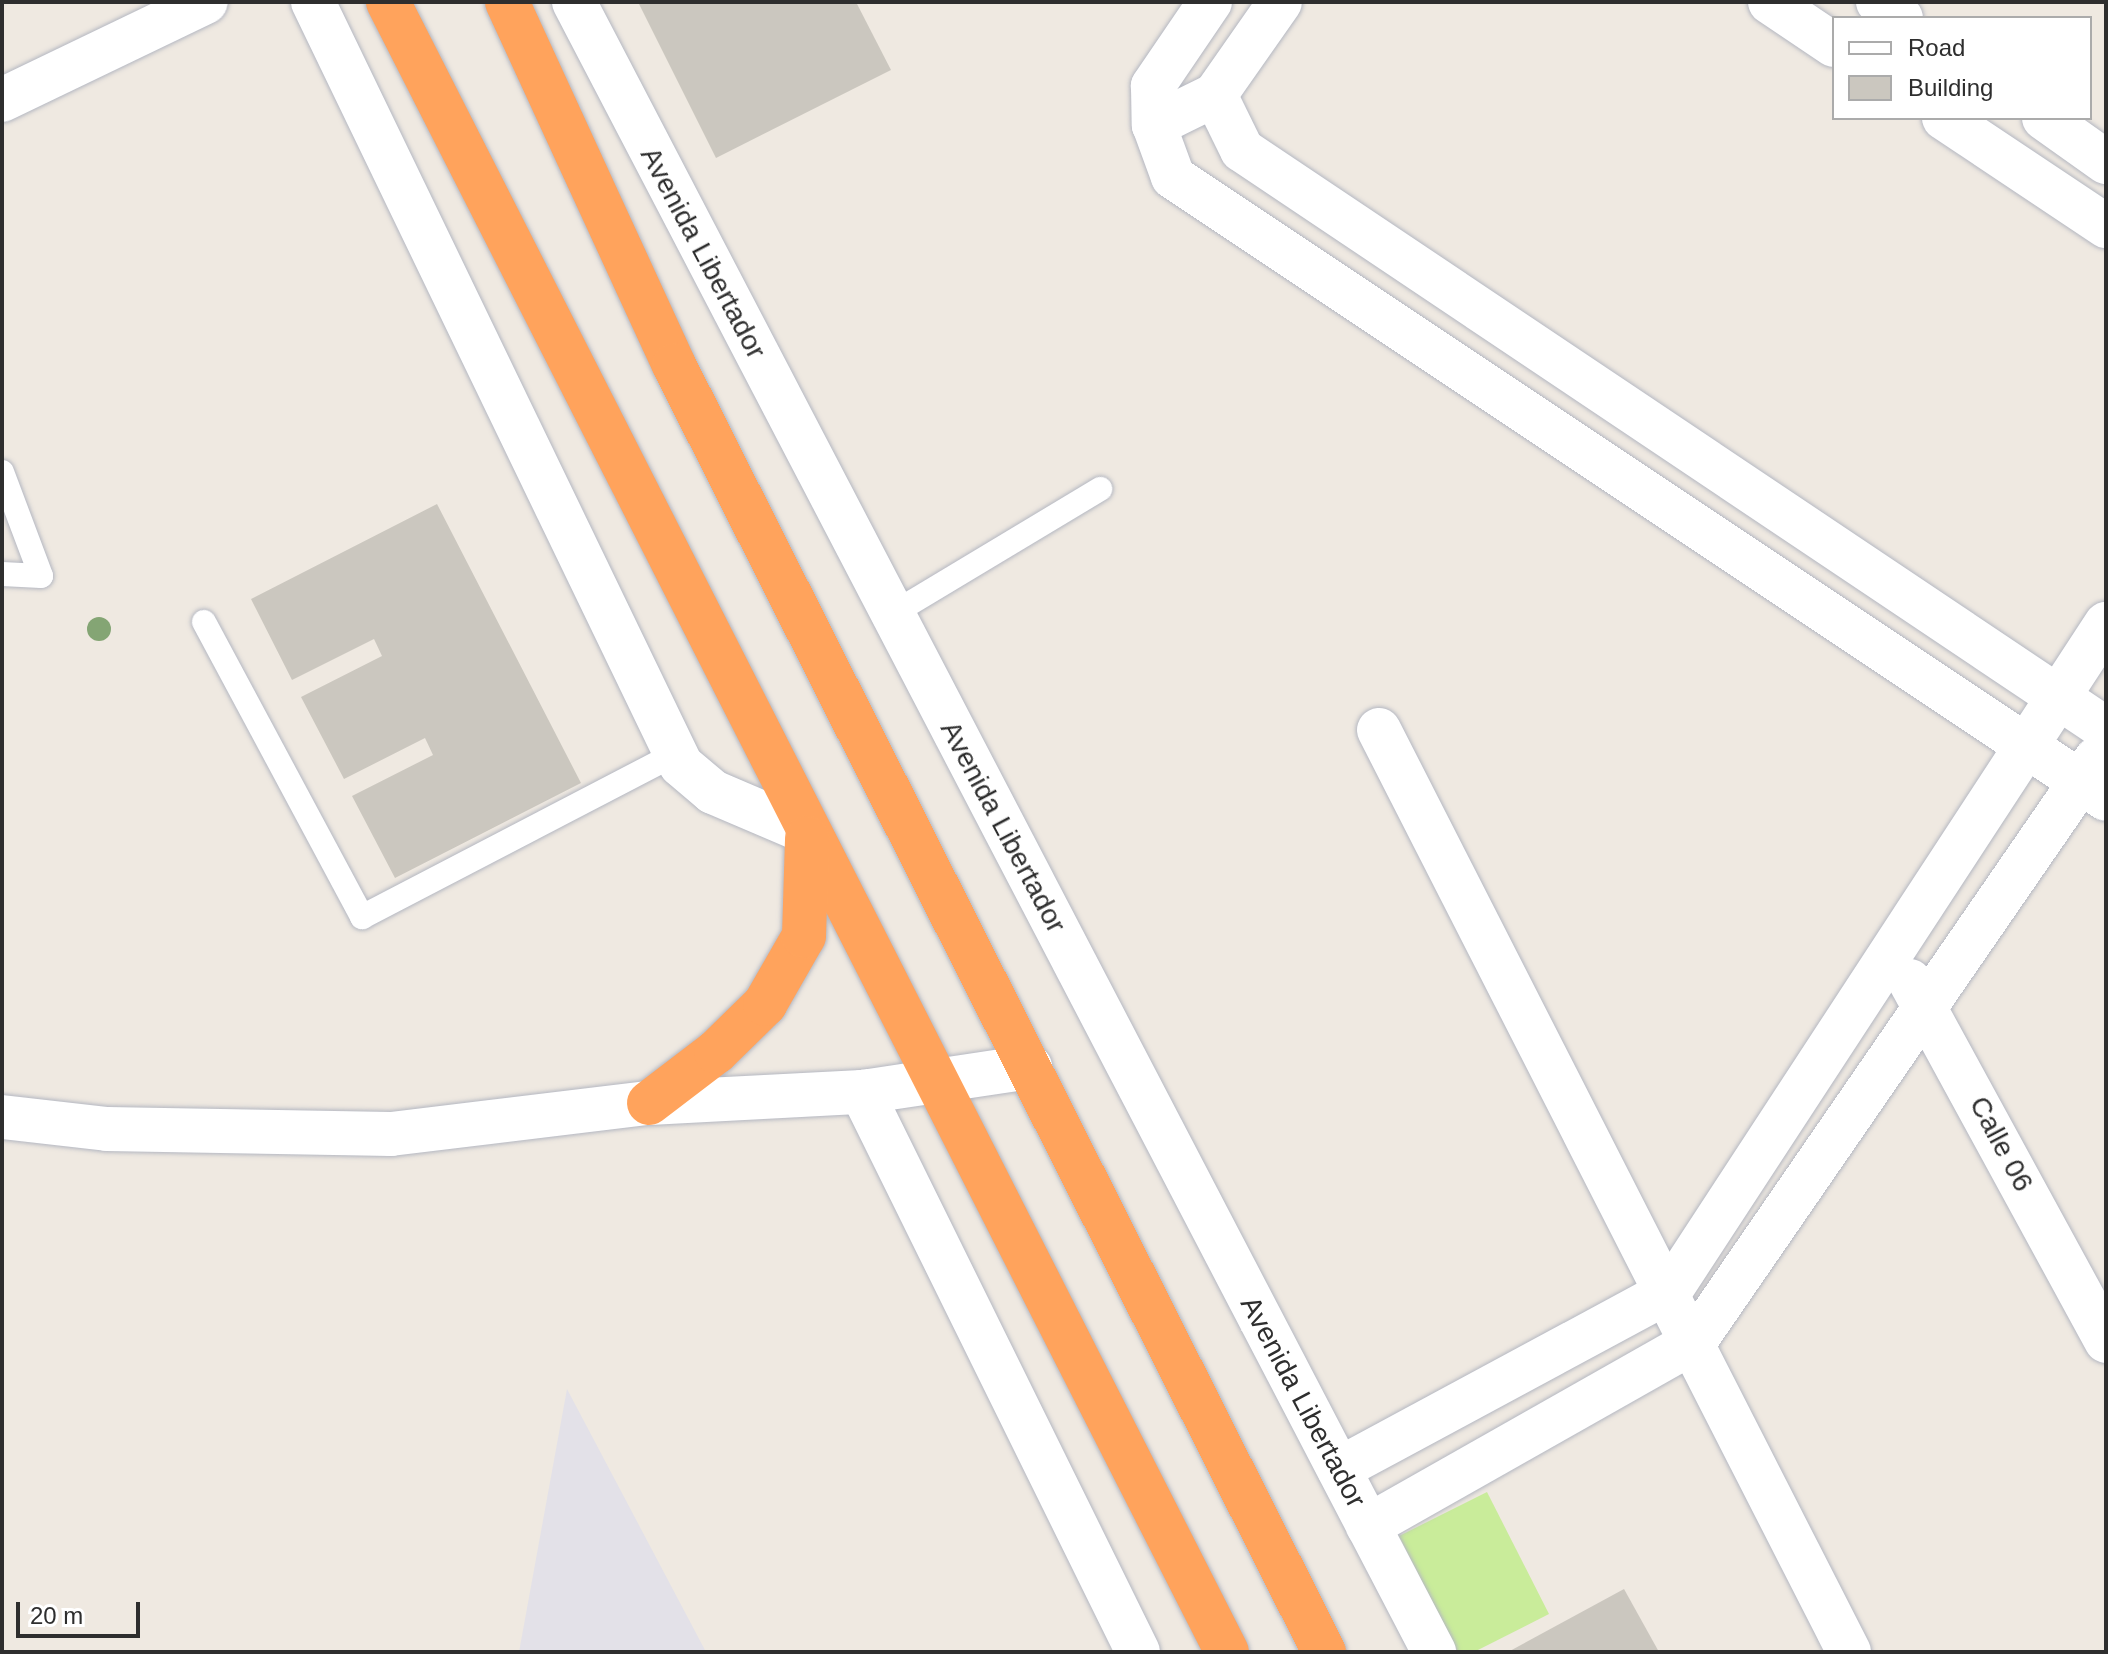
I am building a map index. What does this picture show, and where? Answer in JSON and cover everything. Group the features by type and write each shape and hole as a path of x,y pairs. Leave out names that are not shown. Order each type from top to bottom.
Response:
{"highway":[{"path":"388,2 933,1081 1227,1652"},
{"path":"507,2 674,365 1324,1652"},
{"path":"649,1103 716,1052 773,990 804,936 807,832"}],"street":[{"path":"2,100 206,2"},
{"path":"313,2 675,754 713,792 807,832"},
{"name":"Avenida Libertador","path":"574,2 1434,1652"},
{"path":"1210,2 1153,86 1154,125 1173,177 2093,791"},
{"path":"1154,125 1215,95 1280,2"},
{"path":"1770,2 1832,44"},
{"path":"1878,2 1898,16"},
{"path":"1215,95 1242,150 2106,729"},
{"path":"1947,120 2106,226"},
{"path":"2047,120 2106,162"},
{"path":"1339,1469 1670,1291 2025,743 2106,624"},
{"path":"1379,730 1670,1291 1849,1652"},
{"path":"1368,1526 1695,1341 1925,1002 2093,791 2106,744"},
{"name":"Calle 06","path":"1890,953 1925,1002 2106,1341"},
{"path":"2,1117 107,1129 391,1134 649,1103 862,1092 1030,1067"},
{"path":"862,1092 1138,1652"}],"lane":[{"path":"2,472 41,576 2,574"},
{"path":"892,614 1100,489"},
{"path":"204,622 362,917 675,754"}],"shaded area":[{"path":"567,1389 706,1652 519,1652"}],"green space":[{"path":"1487,1492 1549,1614 1474,1652 1458,1652 1399,1536"}],"building":[{"path":"638,2 856,2 891,70 716,158"},
{"path":"437,504 581,783 395,878 352,796 433,755 425,738 344,779 301,697 382,656 374,639 292,680 251,599"},
{"path":"1624,1589 1659,1652 1508,1652"}]}
